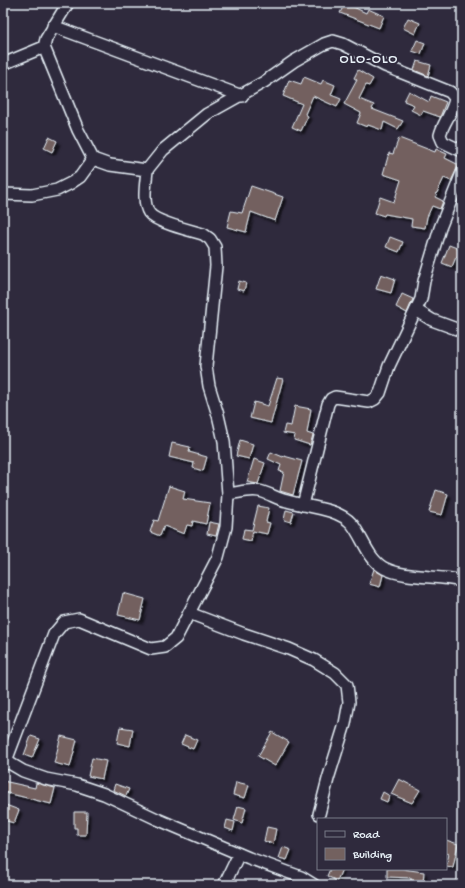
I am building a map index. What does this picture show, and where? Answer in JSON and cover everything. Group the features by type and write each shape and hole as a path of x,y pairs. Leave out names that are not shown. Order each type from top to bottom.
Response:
{"street":[{"path":"68,3 53,26 46,39 44,47 78,130 93,159 110,165 147,170"},
{"path":"53,26 242,96"},
{"path":"314,885 301,878 239,854 157,819 104,794 77,785 46,779 23,771 4,761 54,634 64,622 79,619 151,649 165,647 176,638 218,557 226,527 228,494 224,440 209,386 206,366 216,266 214,247 210,239 204,234 156,219 149,213 145,196 147,170 164,150 207,114 242,96 294,61 324,44 333,41 343,44 385,66 450,92 455,98 454,103 441,129 440,135 443,142 462,151"},
{"path":"3,64 44,47"},
{"path":"3,194 32,195 57,190 80,177 93,159"},
{"path":"303,505 328,404 331,399 335,397 369,402 375,399 380,393 389,366 421,299 424,281 440,228 462,173"},
{"path":"416,310 432,320 462,332"},
{"path":"228,494 257,490 286,501 326,510 345,518 352,525 376,562 385,568 421,576 462,581"},
{"path":"189,614 296,652 314,660 335,673 347,685 349,702 345,724 328,779 320,814"},
{"path":"224,885 239,854"}],"building":[{"path":"345,3 366,13 368,9 384,16 379,28 340,13"},
{"path":"408,18 420,23 415,34 403,28"},
{"path":"417,40 425,43 421,54 412,51"},
{"path":"417,61 431,65 428,76 414,70"},
{"path":"358,70 373,79 369,86 366,85 359,99 374,105 372,109 403,121 398,129 384,122 382,130 357,123 361,113 344,104 357,80 354,78"},
{"path":"304,77 321,84 323,80 335,85 331,95 341,99 337,107 313,96 305,114 308,116 301,131 292,127 302,104 283,96 289,80 301,84"},
{"path":"409,91 429,102 431,96 446,102 440,117 423,111 421,115 411,110 414,105 404,101"},
{"path":"49,137 57,141 52,152 44,148"},
{"path":"399,138 435,152 436,149 447,154 445,158 459,165 451,181 444,178 435,197 443,201 440,209 432,206 427,217 425,228 411,226 412,219 385,214 384,216 375,213 380,197 394,202 401,180 383,174 389,153 393,154"},
{"path":"251,186 283,197 275,221 251,212 246,232 227,227 231,211 242,213"},
{"path":"390,237 403,242 399,252 386,247"},
{"path":"449,245 462,250 462,259 456,257 452,267 442,263"},
{"path":"381,274 395,279 391,293 376,289"},
{"path":"239,281 246,283 244,291 237,289"},
{"path":"402,294 413,299 407,313 396,307"},
{"path":"277,378 283,379 271,423 250,418 254,402 268,406"},
{"path":"295,406 311,409 307,433 313,435 310,445 294,440 295,435 283,433 285,425 291,426"},
{"path":"240,440 253,444 249,459 236,456"},
{"path":"172,443 190,447 189,452 207,457 203,471 193,468 194,463 169,457"},
{"path":"271,452 283,457 302,461 293,495 280,491 284,472 279,471 281,465 268,459"},
{"path":"254,459 265,463 258,484 247,482"},
{"path":"169,486 185,491 183,499 210,503 206,524 193,521 192,526 187,525 184,534 164,526 160,536 150,532 154,520 158,521"},
{"path":"436,490 448,494 442,515 429,512"},
{"path":"258,506 269,508 266,522 270,523 267,534 253,531 251,541 242,539 244,529 252,530"},
{"path":"286,510 294,512 291,522 284,520"},
{"path":"209,522 219,524 216,536 207,534"},
{"path":"374,569 383,575 380,587 369,584"},
{"path":"123,593 145,599 140,620 118,615"},
{"path":"120,727 133,729 130,746 117,743"},
{"path":"272,732 289,742 275,766 258,756"},
{"path":"185,735 197,740 193,749 181,744"},
{"path":"31,736 40,739 32,758 24,755"},
{"path":"61,736 77,740 70,767 54,763"},
{"path":"92,758 106,761 102,779 88,776"},
{"path":"399,779 420,790 412,803 391,794"},
{"path":"3,781 35,788 36,783 55,788 51,804 3,792"},
{"path":"236,782 249,785 245,798 233,795"},
{"path":"115,784 129,789 126,796 113,790"},
{"path":"383,792 390,796 387,802 380,799"},
{"path":"3,804 19,810 14,823 3,820"},
{"path":"238,806 246,808 242,823 234,820"},
{"path":"74,812 87,812 86,835 77,835 77,828 74,828"},
{"path":"227,820 235,822 233,831 225,828"},
{"path":"267,827 276,829 273,844 264,841"},
{"path":"447,840 458,844 453,867 447,866 449,854 447,853"},
{"path":"283,847 291,850 287,860 279,858"},
{"path":"330,870 342,870 337,881 327,876"},
{"path":"387,870 409,870 424,872 423,883 411,881 411,878 387,877"}],"district":[{"name":"OLO-OLO","path":"369,57"}]}
